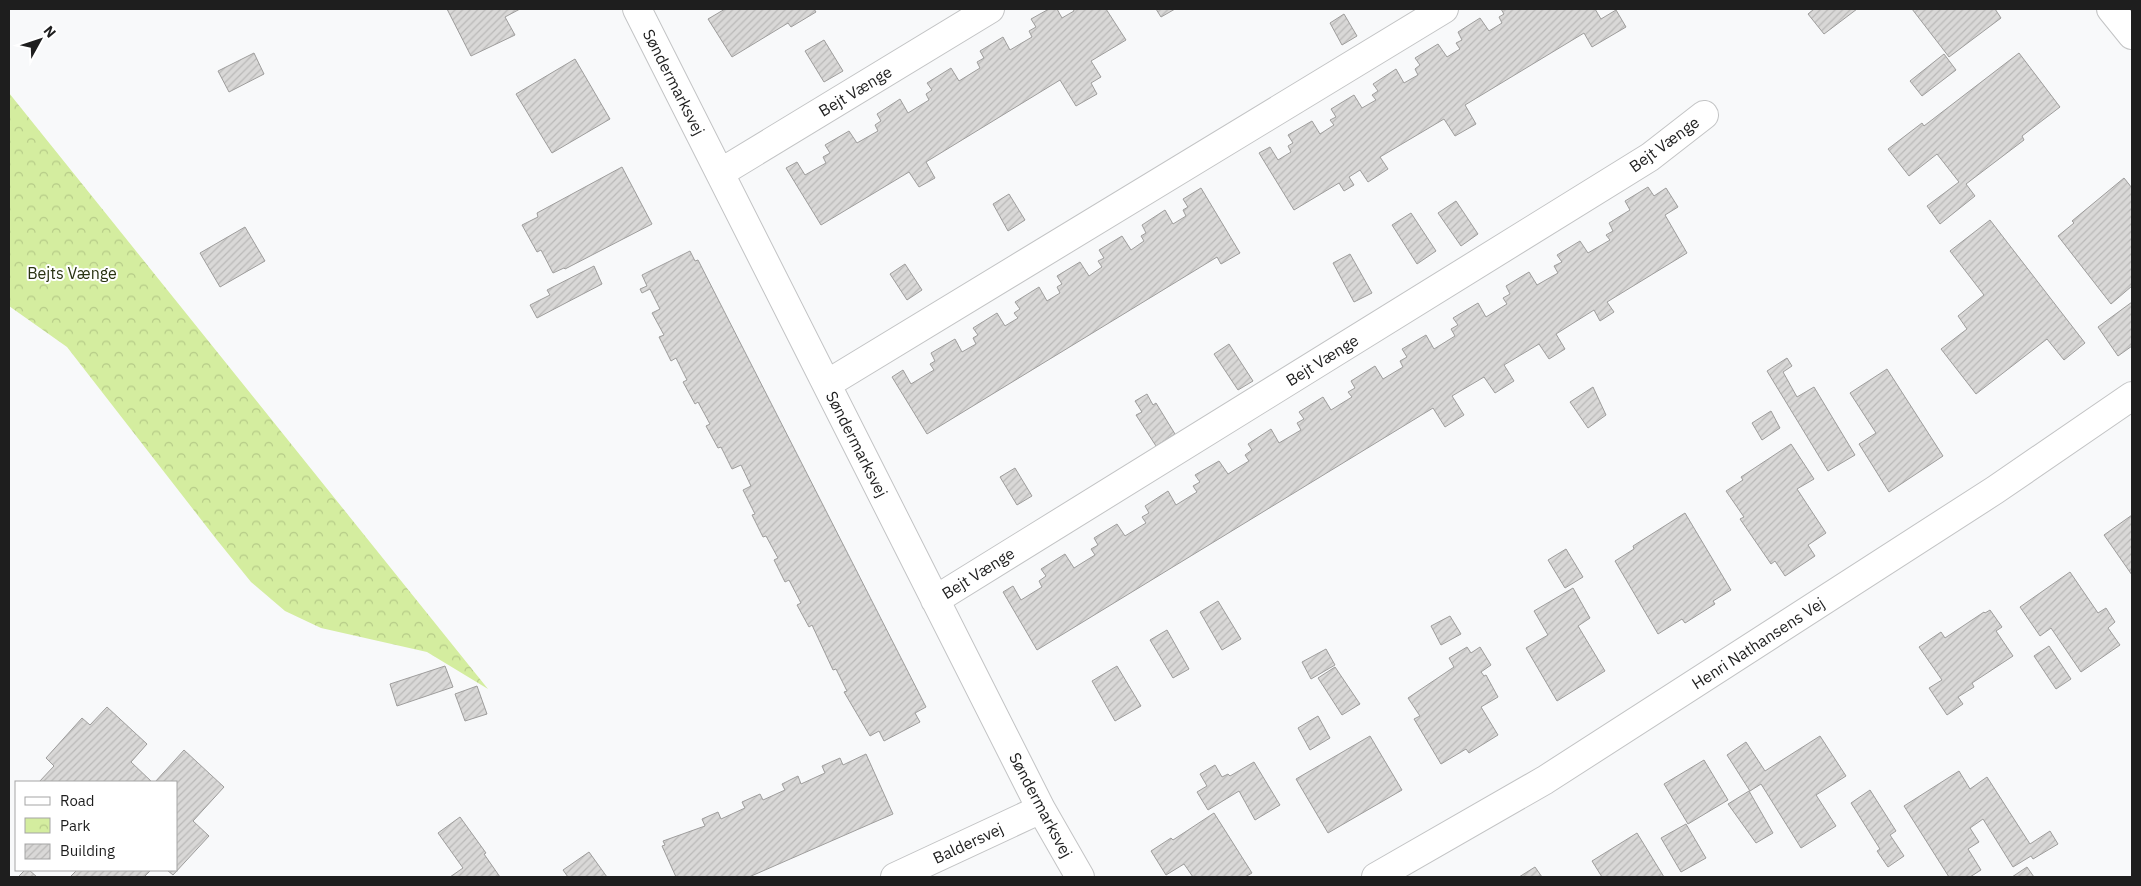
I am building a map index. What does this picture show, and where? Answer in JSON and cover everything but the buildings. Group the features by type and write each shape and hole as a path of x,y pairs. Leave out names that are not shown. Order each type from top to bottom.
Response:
{"street":[{"name":"Søndermarksvej","path":"637,9 1041,809 1080,877"},
{"name":"Bejt Vænge","path":"720,173 990,9"},
{"path":"827,384 1444,9"},
{"path":"2111,9 2132,35"},
{"name":"Bejt Vænge","path":"936,600 1650,157 1704,115"},
{"name":"Henri Nathansens Vej","path":"1376,877 1545,780 1995,490 2132,396"},
{"name":"Baldersvej","path":"896,877 1041,809"}],"green space":[{"name":"Bejts Vænge","path":"9,93 488,689 427,652 321,628 285,611 251,582 67,347 9,306"}]}
